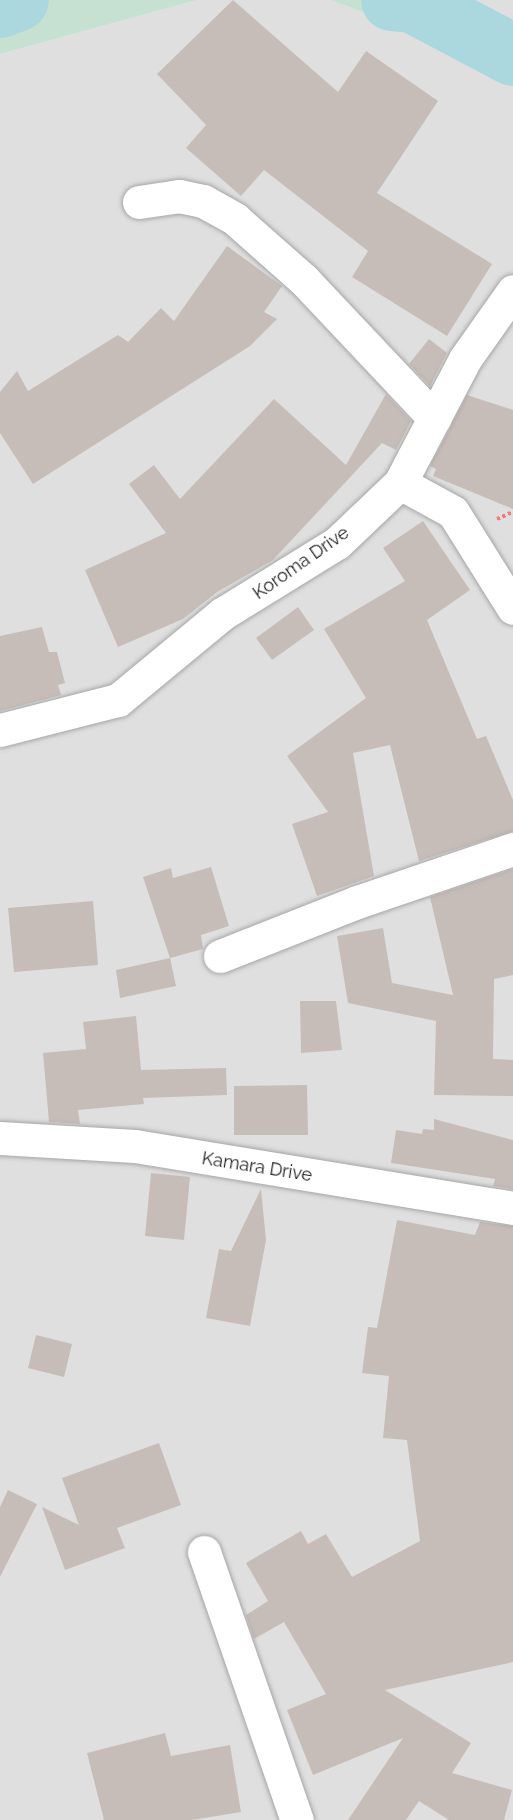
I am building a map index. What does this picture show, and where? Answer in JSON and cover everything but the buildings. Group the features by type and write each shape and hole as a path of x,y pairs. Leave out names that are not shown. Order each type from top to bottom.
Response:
{"street":[{"path":"139,202 179,196 203,201 235,219 304,280 434,418"},
{"name":"Koroma Drive","path":"0,730 118,700 222,614 337,543 400,483 465,359 513,291"},
{"path":"400,483 453,512 513,608"},
{"path":"220,956 357,902 513,849"},
{"name":"Kamara Drive","path":"0,1138 135,1146 513,1208"},
{"path":"204,1552 297,1820"}],"shaded area":[{"path":"197,0 330,0 513,67 513,1820 0,1820 0,54"},
{"path":"460,0 513,0 513,43 489,29"}],"green space":[{"path":"0,0 197,0 0,54"},
{"path":"330,0 460,0 489,29 513,43 513,67"}],"waterway":[{"path":"0,7 18,0"},
{"path":"392,0 413,2 513,55"}]}
